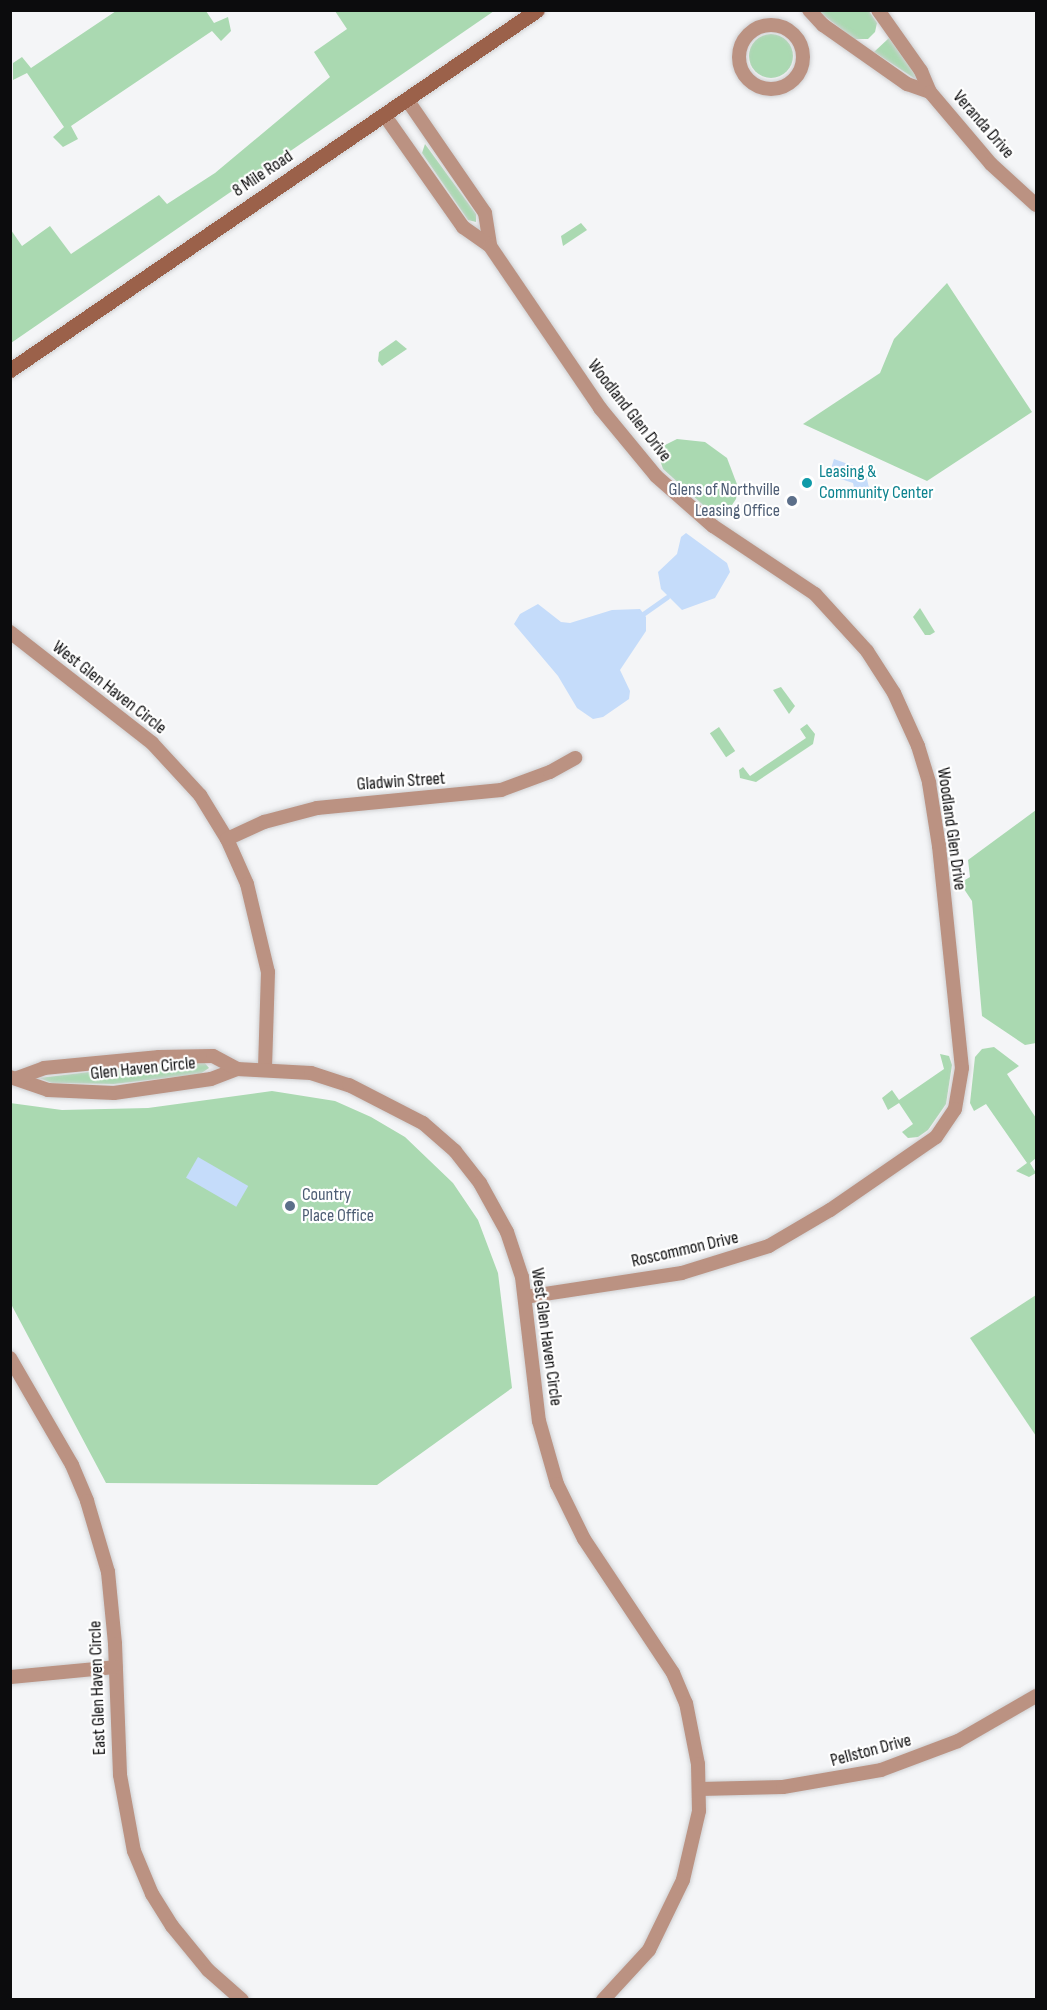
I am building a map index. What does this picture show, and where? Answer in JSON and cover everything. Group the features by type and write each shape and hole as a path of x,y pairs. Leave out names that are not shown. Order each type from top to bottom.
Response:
{"main road":[{"name":"8 Mile Road","path":"10,370 408,101 537,10"}],"street":[{"name":"Veranda Drive","path":"878,10 921,71 930,92 991,164 1036,205"},
{"name":"Veranda Drive","path":"812,14 908,84 930,92"},
{"path":"795,35 812,14"},
{"path":"771,24 795,35 803,50 803,61 793,81 784,86 764,88 747,78 739,60 740,49 750,32 771,24"},
{"name":"Woodland Glen Drive","path":"408,101 485,213 490,246"},
{"name":"Woodland Glen Drive","path":"385,116 464,227 490,246 631,448 664,485 705,520 797,580 831,608 867,651 910,724 930,783 939,846 962,1083 955,1109 936,1137 869,1183"},
{"name":"West Glen Haven Circle","path":"10,633 152,742 200,795 227,838 247,884 268,972 265,1068 311,1073 349,1085 386,1101 437,1134 461,1159 491,1201 513,1249 526,1297 539,1421 557,1484 584,1539 653,1639 681,1688 692,1724 700,1789"},
{"name":"Gladwin Street","path":"227,838 264,822 317,808 501,790 550,772 575,758"},
{"name":"Glen Haven Circle","path":"14,1078 44,1068 159,1057 213,1056 237,1068"},
{"name":"Glen Haven Circle","path":"14,1078 40,1088 114,1093 210,1079 237,1068 265,1068"},
{"name":"Roscommon Drive","path":"526,1297 721,1263 796,1232 869,1183"},
{"name":"East Glen Haven Circle","path":"10,1358 51,1426 87,1502 108,1572 116,1667 120,1775 134,1851 152,1894 172,1926 208,1970 242,2000"},
{"path":"10,1677 116,1667"},
{"name":"Pellston Drive","path":"700,1789 783,1787 881,1770 958,1741 1036,1696"},
{"path":"603,2000 649,1950 673,1904 692,1848 700,1789"}],"green space":[{"path":"116,11 206,11 214,23 228,17 231,31 221,41 212,31 71,126 78,139 63,147 53,137 64,127 27,73 13,80 13,63 22,57 31,68"},
{"path":"335,11 494,11 11,343 11,230 22,246 50,226 71,254 159,195 167,204 215,173 330,77 314,52 347,29"},
{"path":"818,11 869,11 877,23 875,32 868,39 854,39"},
{"path":"771,34 786,41 793,56 786,71 771,78 756,71 749,56 756,41"},
{"path":"889,38 918,78 917,80 874,52"},
{"path":"425,144 476,214 476,222 468,220 422,153"},
{"path":"581,223 587,230 563,246 561,236"},
{"path":"947,283 1032,412 927,481 803,424 880,373 894,339"},
{"path":"396,340 407,349 382,366 378,361 379,352"},
{"path":"677,439 705,442 727,458 738,487 736,499 728,511 712,513 663,469 660,460 663,446"},
{"path":"920,608 935,632 930,635 925,635 913,617"},
{"path":"781,687 795,706 789,714 773,690"},
{"path":"807,724 815,734 813,744 756,782 740,778 739,770 743,767 750,776 806,738 800,729"},
{"path":"719,727 735,751 726,757 710,733"},
{"path":"1036,810 1036,1043 1025,1045 982,1016 972,901 960,883 970,877 968,860"},
{"path":"994,1047 1019,1066 1007,1074 1036,1118 1036,1158 1030,1163 1036,1173 1029,1177 1016,1171 1027,1163 986,1104 974,1111 970,1103 975,1057 982,1049"},
{"path":"940,1054 949,1056 952,1065 946,1104 928,1130 918,1137 908,1138 902,1132 913,1124 899,1103 888,1110 882,1098 892,1090 899,1100 944,1069"},
{"path":"204,1062 209,1068 200,1074 114,1084 52,1083 39,1078 164,1063"},
{"path":"272,1091 335,1101 371,1117 405,1137 453,1183 478,1220 498,1273 512,1388 377,1485 106,1483 11,1304 10,1103 62,1110 148,1108"},
{"path":"1036,1295 1036,1436 970,1338"}],"water":[{"path":"834,459 865,470 869,488 855,492 853,483 829,475"},
{"path":"686,533 727,563 730,572 715,598 682,610 661,589 658,572 677,554 681,537"},
{"path":"538,604 561,622 570,623 612,610 640,609 646,617 646,631 620,670 630,691 629,699 603,717 593,719 577,708 558,676 514,624 520,614"},
{"path":"198,1157 248,1186 236,1207 186,1178"}],"waterway":[{"path":"643,614 667,597"}],"place":[{"name":"Leasing & Community Center","path":"807,483"},
{"name":"Glens of Northville Leasing Office","path":"792,501"},
{"name":"Country Place Office","path":"290,1206"}]}
